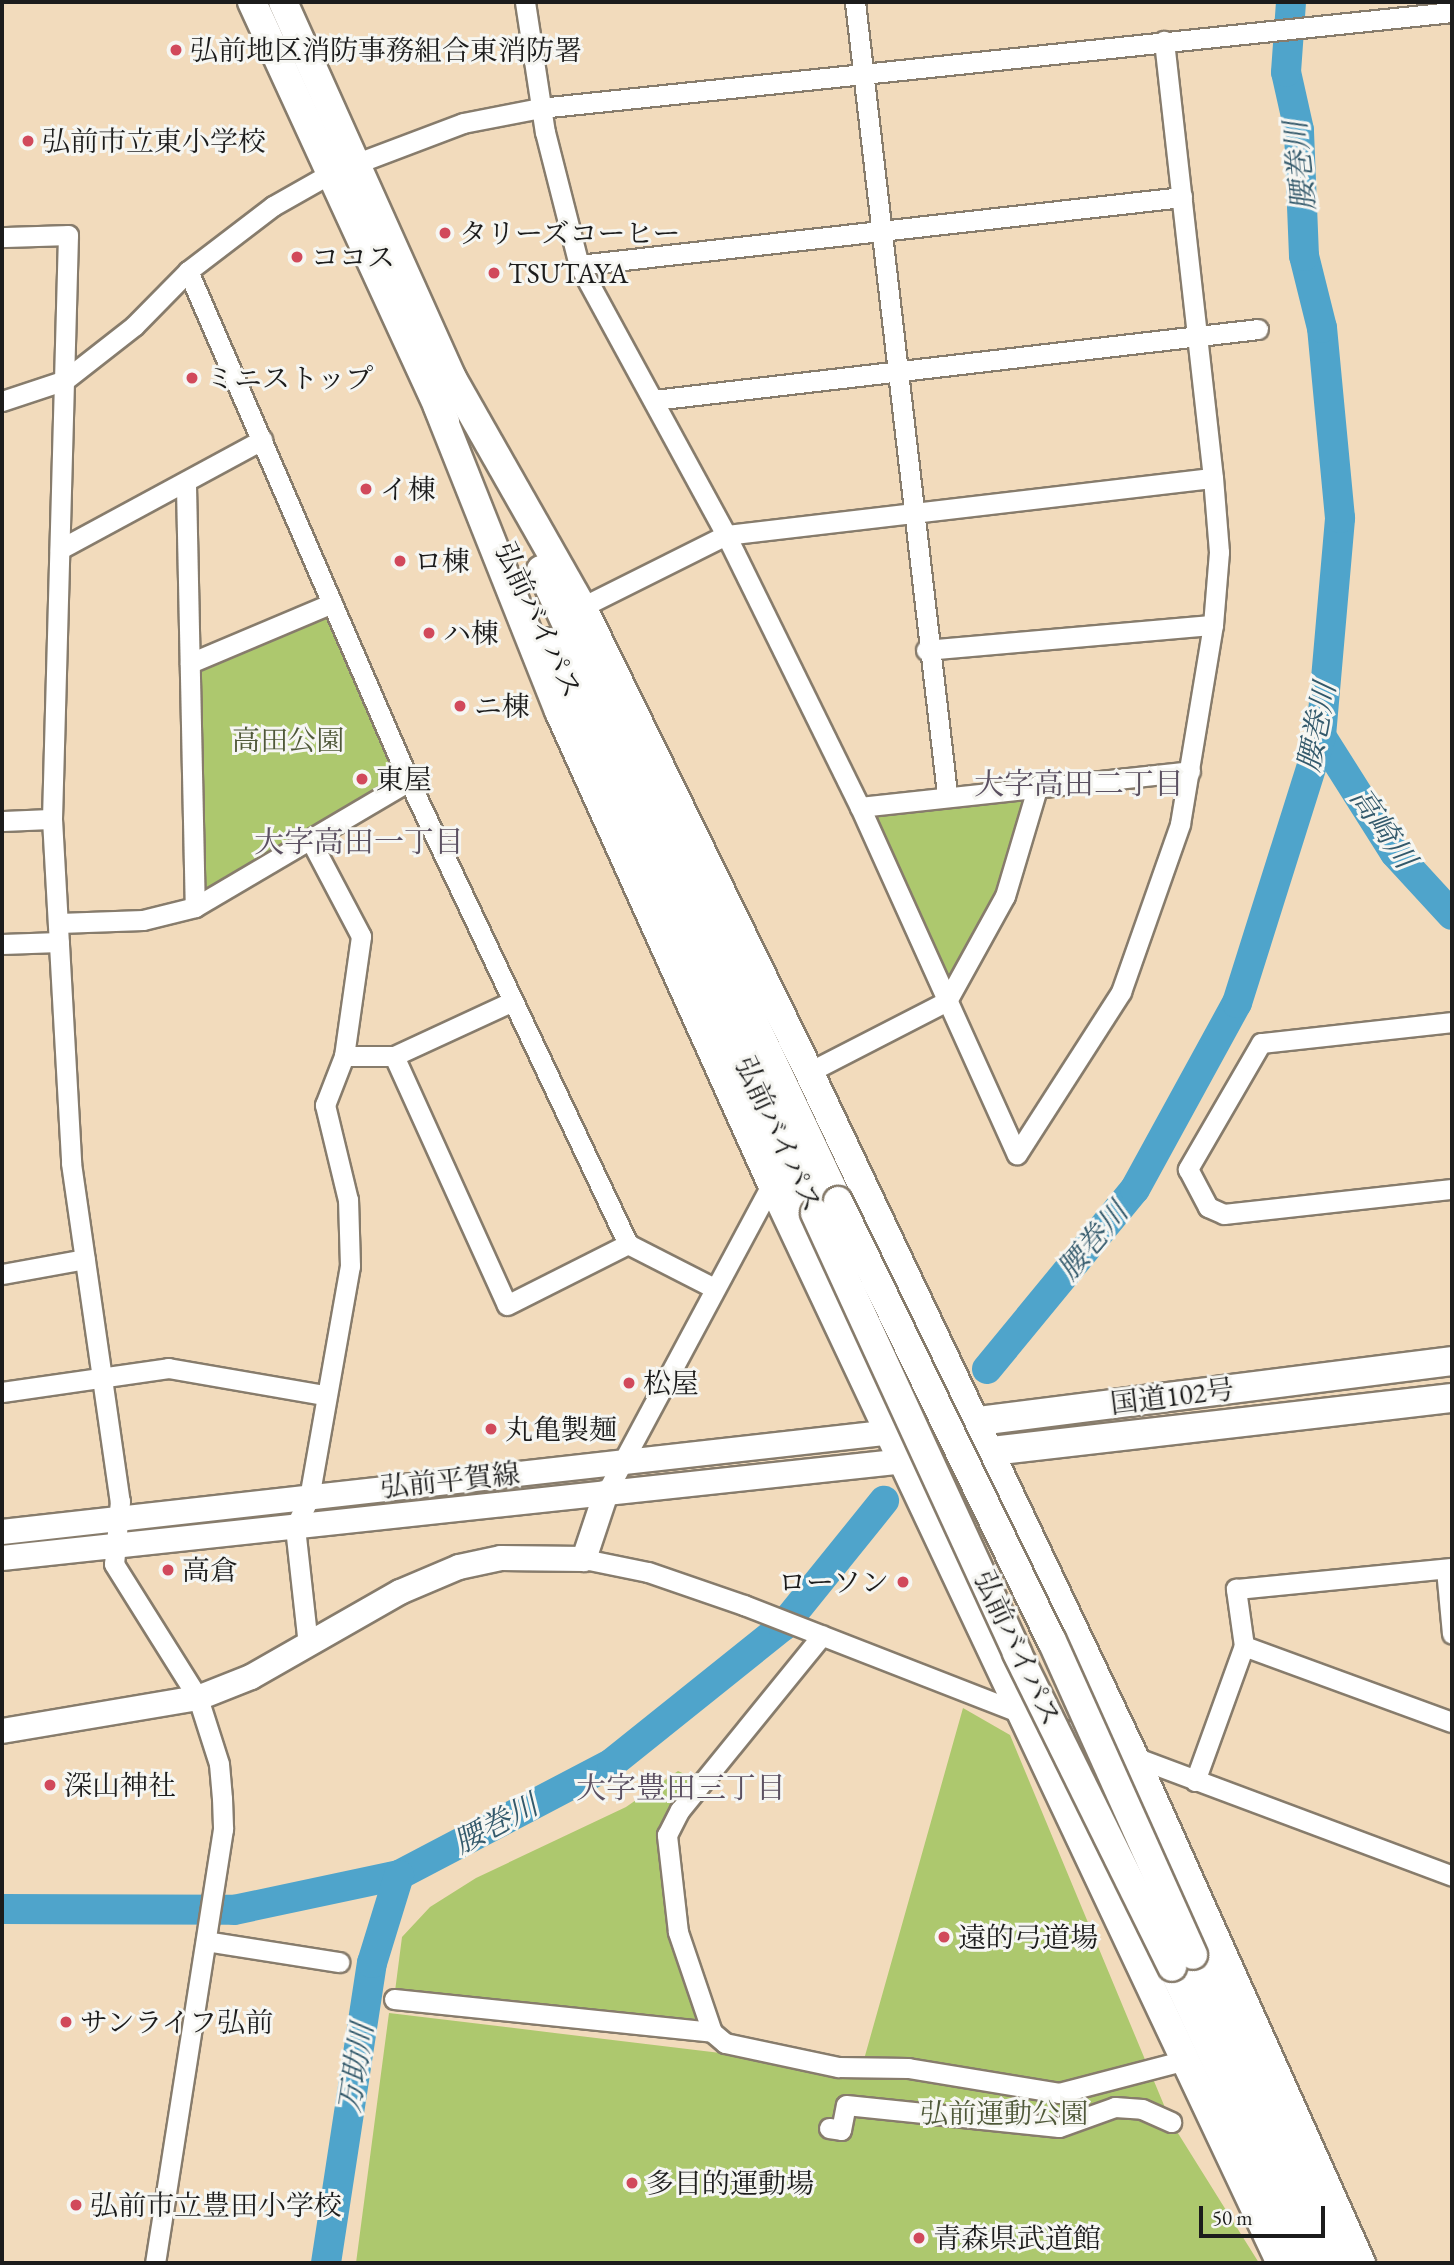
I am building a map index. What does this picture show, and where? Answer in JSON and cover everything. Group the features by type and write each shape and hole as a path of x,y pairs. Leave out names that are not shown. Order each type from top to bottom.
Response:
{"highway":[{"name":"弘前バイパス","path":"252,2 343,168 448,371 826,1207 1017,1653 1182,1961 1335,2263"},
{"name":"弘前バイパス","path":"283,2 343,168 438,407 826,1207"},
{"path":"448,371 582,607 809,1072 1134,1757 1361,2263"},
{"path":"438,407 559,711 772,1184 892,1433 1182,2061 1281,2263"},
{"name":"国道102号","path":"892,1433 1452,1362"},
{"name":"国道102号","path":"905,1461 1452,1398"},
{"name":"弘前バイパス","path":"1182,1961 1310,2263"}],"main road":[{"name":"弘前平賀線","path":"2,1532 892,1433"},
{"name":"弘前平賀線","path":"2,1558 905,1461"},
{"path":"2,1731 198,1698 308,1645 400,1592 459,1567 501,1558 584,1559 606,1493"}],"street":[{"path":"525,2 540,108 579,265 726,535 860,807 1017,1154 1121,992 1180,824 1213,625 1219,552 1213,478 1164,41"},
{"path":"855,2 896,367 909,514 947,794"},
{"path":"2,401 65,380 134,326 188,271 273,206 343,168 463,123 540,108 1452,12"},
{"path":"579,265 1182,197"},
{"path":"2,237 68,235 52,819 71,1163 120,1502 114,1520 111,1547 116,1573 198,1698 219,1763 222,1798 213,1889 155,2263"},
{"path":"188,271 409,781 511,1002 628,1244 714,1288"},
{"path":"654,400 896,367 1258,329"},
{"path":"60,549 186,486 262,440"},
{"path":"582,607 726,535 1213,478"},
{"path":"186,486 195,907"},
{"path":"190,663 332,603"},
{"path":"926,650 1213,625"},
{"path":"860,807 947,794 1190,771"},
{"path":"2,944 143,920 195,907 409,781"},
{"path":"809,1072 947,1001 1005,896 1038,785"},
{"path":"2,821 52,819"},
{"path":"308,1645 295,1527 309,1498 350,1266 348,1200 325,1105 344,1056 361,936 355,914 311,841"},
{"path":"344,1056 394,1056 511,1002"},
{"path":"1452,1022 1261,1043 1188,1169 1208,1207 1224,1213 1452,1189"},
{"path":"394,1056 507,1305 628,1244"},
{"path":"606,1493 772,1184"},
{"path":"2,1274 85,1259"},
{"path":"2,1392 168,1368 326,1395"},
{"path":"584,1559 648,1572 762,1612 1195,1781 1452,1876"},
{"path":"1195,1781 1244,1646 1236,1589 1449,1569 1452,1634"},
{"path":"814,1632 680,1810 667,1835 678,1932 712,2032 725,2043 838,2067 908,2068 1059,2093 1182,2061"},
{"path":"1244,1646 1452,1722"},
{"path":"206,1935 339,1962"},
{"path":"394,1999 712,2032"},
{"path":"829,2128 841,2130 846,2105 902,2107 1059,2127 1115,2108 1142,2109 1171,2122"}],"green space":[{"name":"高田公園","path":"328,613 400,777 201,896 200,667"},
{"path":"1031,798 1004,880 946,980 868,811"},
{"name":"弘前運動公園","path":"963,1708 1010,1735 1171,2122 1259,2263 356,2263 389,2013 861,2070"},
{"path":"678,1771 691,1777 691,1796 680,1810 667,1872 712,2032 394,1999 402,1937 430,1907 476,1878 626,1807"}],"waterway":[{"name":"腰巻川","path":"987,1369 1135,1189 1237,1003 1321,736 1340,518 1322,328 1304,256 1299,130 1286,72 1291,2"},
{"name":"高崎川","path":"1321,736 1395,853 1452,915"},
{"name":"腰巻川","path":"2,1909 234,1910 399,1875 612,1763 783,1626 884,1501"},
{"name":"万助川","path":"326,2263 372,1963 399,1875"}],"place":[{"name":"弘前地区消防事務組合東消防署","path":"176,50"},
{"name":"弘前市立東小学校","path":"28,141"},
{"name":"タリーズコーヒー","path":"445,233"},
{"name":"ココス","path":"297,257"},
{"name":"TSUTAYA","path":"494,273"},
{"name":"ミニストップ","path":"192,378"},
{"name":"イ棟","path":"366,489"},
{"name":"ロ棟","path":"400,561"},
{"name":"ハ棟","path":"429,633"},
{"name":"ニ棟","path":"460,706"},
{"name":"東屋","path":"362,779"},
{"name":"松屋","path":"629,1383"},
{"name":"丸亀製麺","path":"491,1429"},
{"name":"高倉","path":"168,1570"},
{"name":"ローソン","path":"903,1582"},
{"name":"深山神社","path":"50,1785"},
{"name":"遠的弓道場","path":"944,1937"},
{"name":"サンライフ弘前","path":"66,2022"},
{"name":"多目的運動場","path":"632,2183"},
{"name":"弘前市立豊田小学校","path":"76,2205"},
{"name":"青森県武道館","path":"919,2238"}],"district":[{"name":"大字高田二丁目","path":"1079,784"},
{"name":"大字高田一丁目","path":"359,842"},
{"name":"大字豊田三丁目","path":"681,1788"}]}
